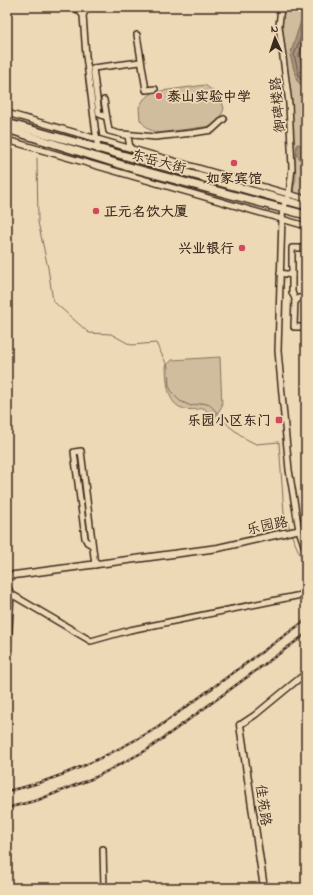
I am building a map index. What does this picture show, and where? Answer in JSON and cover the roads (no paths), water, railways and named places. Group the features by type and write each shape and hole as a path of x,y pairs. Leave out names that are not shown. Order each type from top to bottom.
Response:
{"main road":[{"name":"东岳大街","path":"7,123 98,150 287,198 306,206"},
{"name":"东岳大街","path":"7,129 125,166 306,215"}],"street":[{"path":"75,7 83,15"},
{"path":"88,7 83,15 98,150"},
{"name":"御碑楼路","path":"281,7 280,40 287,82 292,134 292,168 287,198"},
{"path":"137,35 140,62 146,90 155,89"},
{"path":"106,117 99,114 93,68 140,62"},
{"path":"104,100 109,131 125,135 155,137 212,130 224,119"},
{"path":"7,113 130,148 287,198 306,199"},
{"path":"125,135 130,148"},
{"path":"7,140 306,226"},
{"name":"乐园路","path":"7,576 218,548 297,530 289,470 278,351 282,218 283,208 287,198"},
{"path":"306,248 292,248 292,292 295,302 294,327 306,328"},
{"path":"280,273 292,275"},
{"path":"295,302 299,298 306,297"},
{"path":"92,545 87,542 85,538 74,452 81,451 95,565"},
{"path":"297,530 306,551"},
{"path":"7,585 11,594 7,664"},
{"path":"11,594 91,641 130,630 306,594"},
{"path":"240,725 255,715 306,673"},
{"name":"佳苑路","path":"240,725 264,888"},
{"path":"103,849 104,888"}],"water":[{"path":"306,20 306,89 297,81 290,55 301,21"},
{"path":"306,141 306,165 296,155 297,144 304,145"}],"waterway":[{"path":"37,158 38,222 48,268 53,301 89,333 111,334 131,345 156,343 168,367 169,386 173,394 180,401 191,406 203,403 210,405 230,427 246,439 256,444 279,442 284,513 290,529"},
{"path":"291,534 306,568"}],"railway":[{"path":"7,791 46,781 65,774 103,757 157,728 306,620"},
{"path":"7,808 38,800 96,777 147,750 306,634"}],"place":[{"name":"泰山实验中学","path":"159,96"},
{"name":"如家宾馆","path":"234,163"},
{"name":"正元名饮大厦","path":"96,211"},
{"name":"兴业银行","path":"242,248"},
{"name":"乐园小区东门","path":"279,420"}]}
